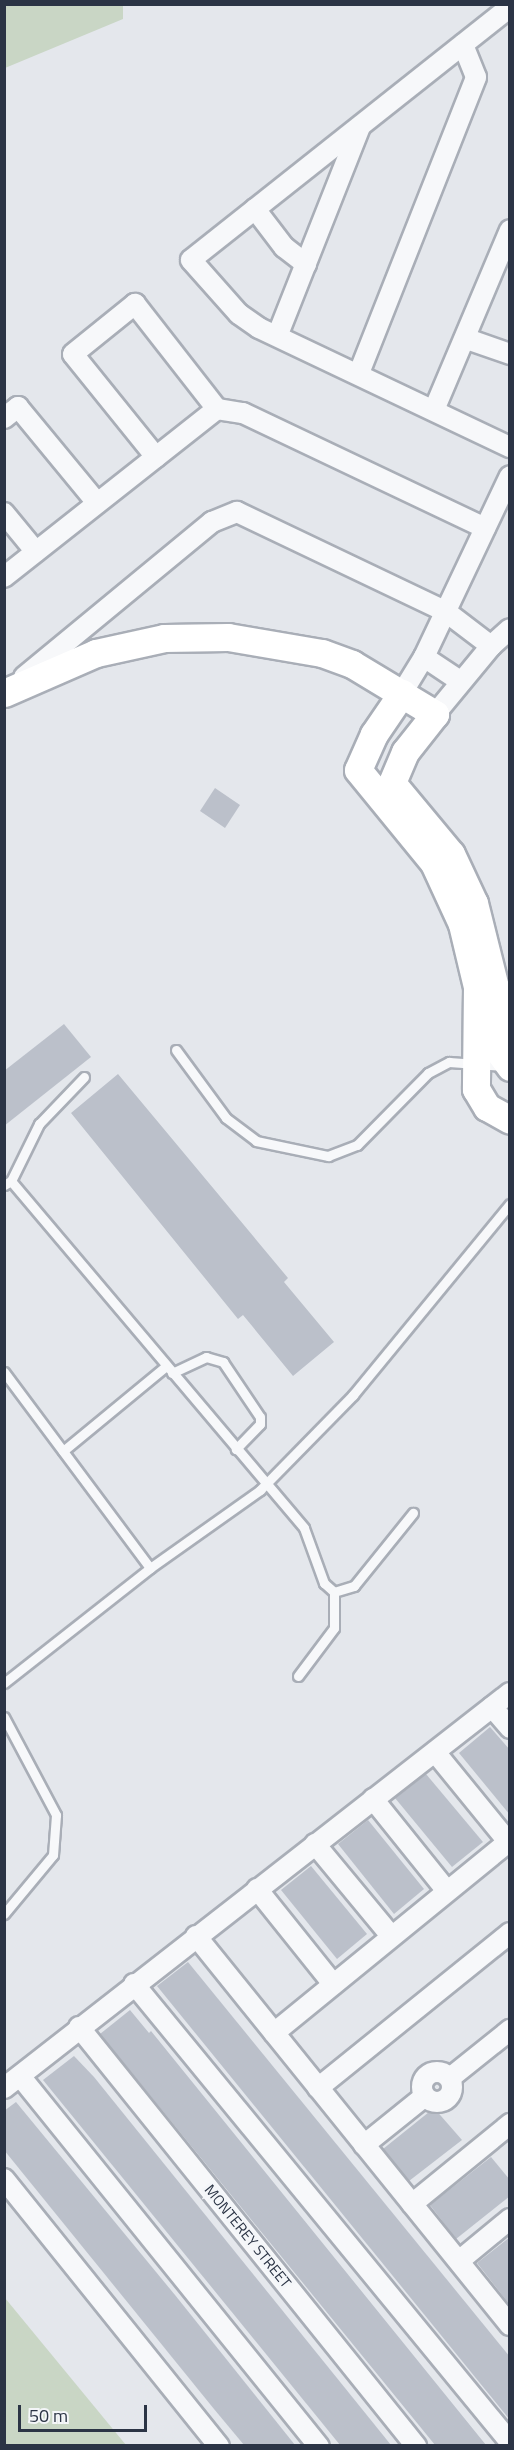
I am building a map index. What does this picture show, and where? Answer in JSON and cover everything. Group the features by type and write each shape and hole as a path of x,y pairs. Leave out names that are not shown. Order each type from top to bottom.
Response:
{"street":[{"path":"510,7 191,260 239,314 510,447"},
{"path":"359,373 476,77 463,44"},
{"path":"278,334 361,125"},
{"path":"255,209 284,247 306,264"},
{"path":"434,410 467,339 510,230"},
{"path":"156,457 73,354 135,304 217,409 243,413 485,528"},
{"path":"467,339 510,354"},
{"path":"4,418 18,407 97,503"},
{"path":"4,577 217,409"},
{"path":"510,476 424,657 374,734 358,770 435,863 462,924 477,987 476,1089 487,1107 510,1120"},
{"path":"9,690 212,522 237,512 446,611 490,646"},
{"path":"4,513 36,552"},
{"path":"509,1067 495,1046 495,987 474,903 451,854 392,783 405,752 460,681 490,646 510,629"},
{"path":"9,690 96,653 164,638 195,636 260,640 322,653 352,664 435,714"},
{"path":"424,657 460,681"},
{"path":"319,2445 12,2082 134,1984 510,1693"},
{"path":"492,1707 510,1728"},
{"path":"274,2033 391,1936 509,1843 435,1752"},
{"path":"374,1799 447,1891"},
{"path":"315,1845 391,1936"},
{"path":"257,1889 333,1984"},
{"path":"318,2088 510,1933"},
{"path":"196,1936 412,2204 508,2318"},
{"path":"134,1984 510,2442"},
{"name":"MONTEREY STREET","path":"79,2027 416,2445"},
{"path":"364,2145 425,2096 434,2102 444,2101 452,2093 450,2078 510,2030"},
{"path":"412,2204 510,2124"},
{"path":"4,2180 219,2445"},
{"path":"459,2261 510,2219"}],"lane":[{"path":"176,1050 225,1119 256,1141 328,1156 357,1145 428,1073 449,1062 476,1062 509,1067"},
{"path":"84,1077 39,1124 8,1183 304,1528 324,1583 334,1592 334,1628 298,1676"},
{"path":"4,1683 150,1568 265,1484 353,1395 510,1204"},
{"path":"63,1451 169,1370 206,1357 223,1362 260,1417 260,1424 236,1449"},
{"path":"4,1372 150,1568"},
{"path":"334,1592 354,1586 413,1513"},
{"path":"4,1717 56,1815 53,1855 4,1914"}],"green space":[{"path":"5,4 123,5 123,19 5,68"},
{"path":"5,2298 126,2445 5,2445"}],"building":[{"path":"215,788 240,805 225,828 200,811"},
{"path":"64,1024 91,1057 4,1126 4,1071"},
{"path":"118,1074 288,1278 284,1282 334,1342 293,1376 243,1315 238,1319 71,1113"},
{"path":"490,1727 510,1750 510,1815 459,1753"},
{"path":"426,1774 483,1842 452,1867 395,1798"},
{"path":"368,1820 424,1889 394,1914 338,1844"},
{"path":"311,1866 367,1934 337,1959 281,1890"},
{"path":"188,1962 510,2357 510,2420 157,1986"},
{"path":"130,2010 149,2033 151,2031 486,2445 435,2445 100,2034"},
{"path":"74,2056 94,2077 391,2445 340,2445 43,2080"},
{"path":"16,2102 295,2445 244,2445 214,2409 4,2150 4,2111"},
{"path":"434,2108 462,2140 409,2181 383,2149"},
{"path":"491,2157 510,2180 510,2196 456,2239 430,2205"},
{"path":"510,2237 510,2305 477,2263"}]}
